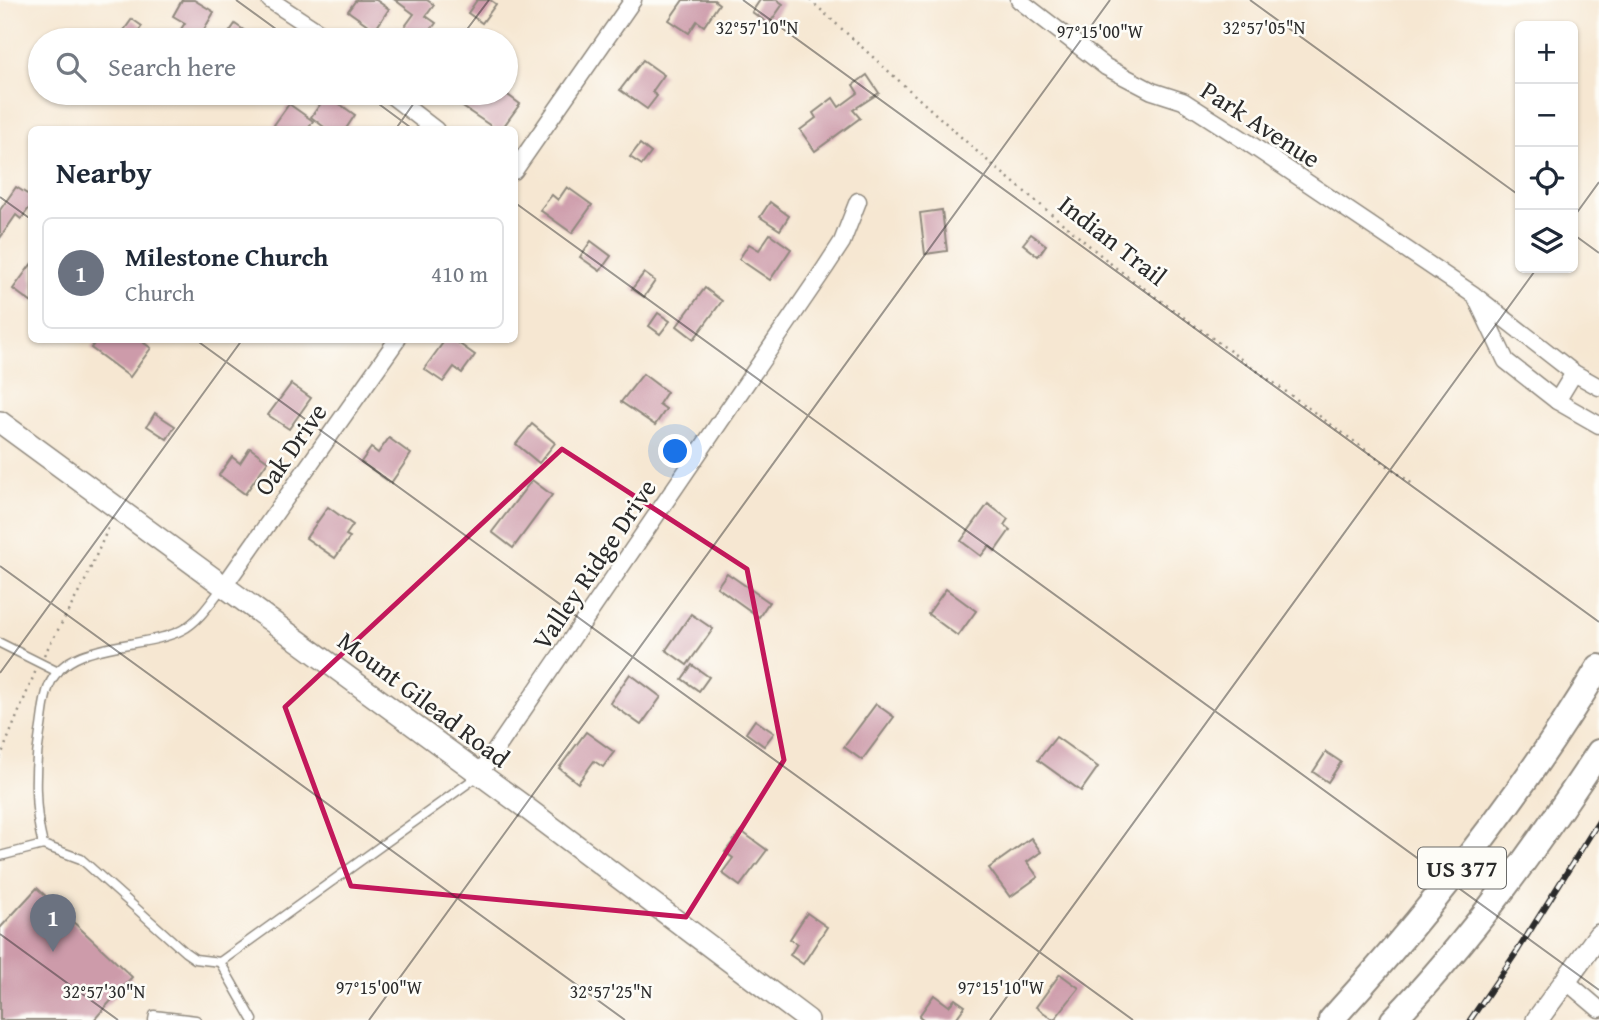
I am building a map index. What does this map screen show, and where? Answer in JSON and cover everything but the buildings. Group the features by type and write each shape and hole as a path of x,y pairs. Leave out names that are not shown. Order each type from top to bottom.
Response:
{"main road":[{"name":"Mount Gilead Road","path":"2,426 224,586 478,776 525,807 808,1020"},
{"name":"US 377","path":"1331,1020 1422,918 1480,846 1599,667"},
{"name":"US 377","path":"1393,1020 1456,949 1521,865 1599,752"},
{"path":"1537,1020 1599,935"}],"street":[{"path":"270,0 313,28"},
{"path":"518,166 633,0"},
{"name":"Park Avenue","path":"1019,0 1106,67 1152,91 1184,102 1474,295 1574,373 1599,387"},
{"path":"404,105 431,126"},
{"name":"Valley Ridge Drive","path":"478,776 825,268 842,242 858,201"},
{"path":"1474,295 1506,361 1557,401 1599,425"},
{"name":"Oak Drive","path":"224,586 395,343"},
{"path":"1557,401 1574,373"},
{"path":"1566,981 1599,1009"}],"lane":[{"path":"43,845 38,825 37,753 49,686 62,665 81,656 181,630 200,615 224,586"},
{"path":"0,643 58,672"},
{"path":"0,856 43,845 81,859 185,952 195,959 220,962 478,776"},
{"path":"220,962 253,1020"},
{"path":"153,1020 154,1016 196,1020"}],"path":[{"name":"Indian Trail","path":"810,0 982,156 1116,268 1414,485"},
{"path":"0,758 40,663 120,510"}],"highlighted area":[{"path":"562,449 747,569 784,760 686,917 351,886 285,707"}],"railway":[{"path":"1470,1020 1518,950 1599,821"}],"place":[{"name":"Milestone Church","path":"53,952"}]}
